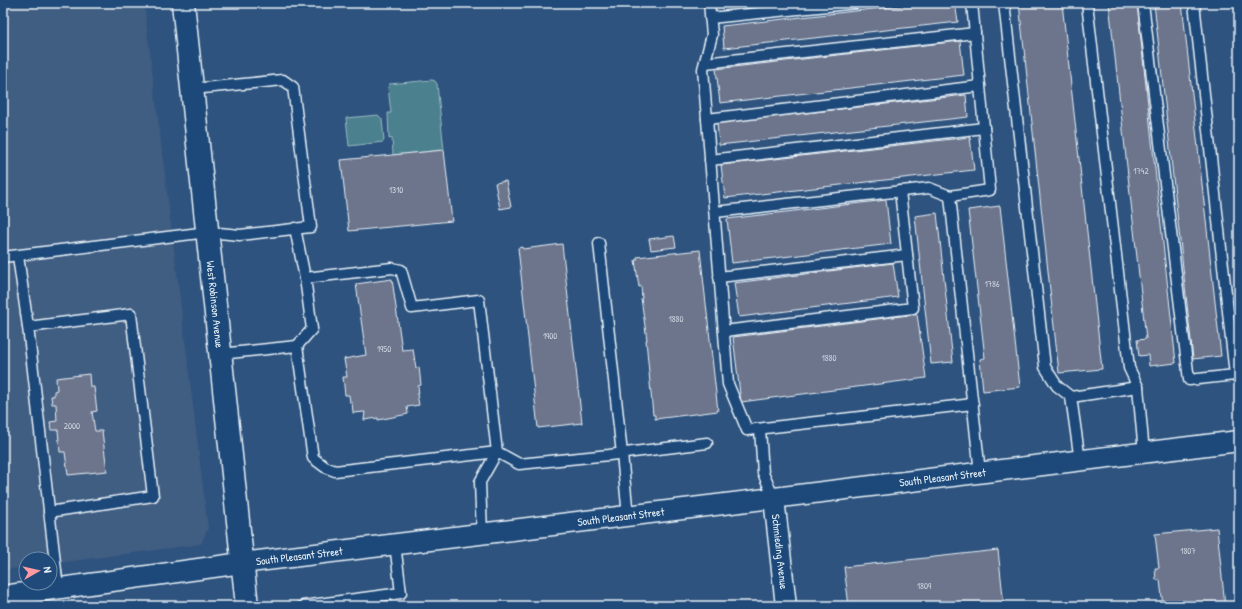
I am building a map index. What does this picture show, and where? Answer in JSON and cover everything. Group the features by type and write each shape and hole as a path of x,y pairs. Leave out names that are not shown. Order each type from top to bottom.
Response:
{"street":[{"name":"West Robinson Avenue","path":"184,3 247,606"},
{"name":"South Pleasant Street","path":"58,588 242,563 1239,441"},
{"name":"Schmieding Avenue","path":"774,498 786,606"},
{"name":"South Pleasant Street","path":"3,596 37,591"}],"lane":[{"path":"708,3 712,35 704,69 728,384 747,430 973,404"},
{"path":"710,18 857,3"},
{"path":"715,212 929,188 950,196 990,190 972,3"},
{"path":"1004,3 1045,367 1057,386 1071,397 1080,461"},
{"path":"1087,3 1129,368 1138,387 1144,453"},
{"path":"1143,3 1189,380 1235,375 1194,3"},
{"path":"705,62 975,32"},
{"path":"3,258 208,232 240,235 311,226 293,87 283,80 192,89"},
{"path":"707,118 980,86"},
{"path":"710,160 984,128"},
{"path":"724,331 913,308 900,191"},
{"path":"950,196 980,473"},
{"path":"220,354 297,346 312,328 305,278 295,228"},
{"path":"599,243 628,516"},
{"path":"720,277 907,255"},
{"path":"18,256 28,327 54,551"},
{"path":"305,278 392,268 401,270 412,308 480,300 497,452 480,482 482,534"},
{"path":"28,327 131,314 153,496 49,512"},
{"path":"297,346 313,458 325,467 335,471 497,452 519,464 622,454 707,443"},
{"path":"1071,397 1138,387"},
{"path":"760,429 763,473 774,498"},
{"path":"303,606 401,593 395,544"}],"shaded area":[{"path":"3,3 144,3 208,528 201,544 58,563 58,551 18,551 18,568 3,570"}],"green space":[{"path":"432,80 437,84 444,150 393,155 392,138 389,139 388,113 391,113 388,87 389,84"},
{"path":"378,115 382,119 383,142 349,146 346,118"}],"building":[{"path":"719,3 752,3 720,7"},
{"path":"926,3 955,3 958,22 724,48 722,26"},
{"path":"1019,3 1062,3 1102,369 1059,373"},
{"path":"1109,3 1137,3 1176,363 1149,366 1148,355 1139,356 1137,340 1146,339"},
{"path":"1154,3 1182,3 1221,356 1193,359"},
{"path":"960,41 964,75 720,103 716,69"},
{"path":"966,95 968,117 719,145 717,123"},
{"path":"970,137 974,170 725,198 721,165"},
{"path":"444,150 452,221 349,231 341,160"},
{"path":"506,181 511,207 500,209 495,183"},
{"path":"886,200 891,244 732,263 727,219"},
{"path":"1000,206 1020,387 983,391 980,359 985,358 968,210"},
{"path":"937,213 953,362 931,364 915,216"},
{"path":"674,236 676,247 651,250 649,239"},
{"path":"562,244 582,423 538,428 518,248 522,247 523,249"},
{"path":"700,250 718,411 655,419 655,415 653,415 641,286 639,287 635,260 637,260 637,257"},
{"path":"893,263 898,297 739,317 734,283"},
{"path":"392,279 402,350 413,349 416,368 419,367 421,385 418,386 419,394 417,394 419,405 407,407 408,414 378,420 378,418 364,420 365,412 353,413 352,402 350,403 349,395 345,395 343,377 347,377 344,359 366,355 356,284"},
{"path":"917,314 926,378 741,402 733,337"},
{"path":"89,374 90,387 94,387 97,411 92,412 95,431 102,431 107,471 68,475 65,452 60,452 58,430 51,430 50,422 57,421 56,404 52,404 51,396 54,396 54,391 57,390 56,378"},
{"path":"1217,528 1225,606 1163,606 1160,580 1156,580 1155,568 1159,568 1155,534"},
{"path":"998,550 1004,606 849,606 844,567"}]}
